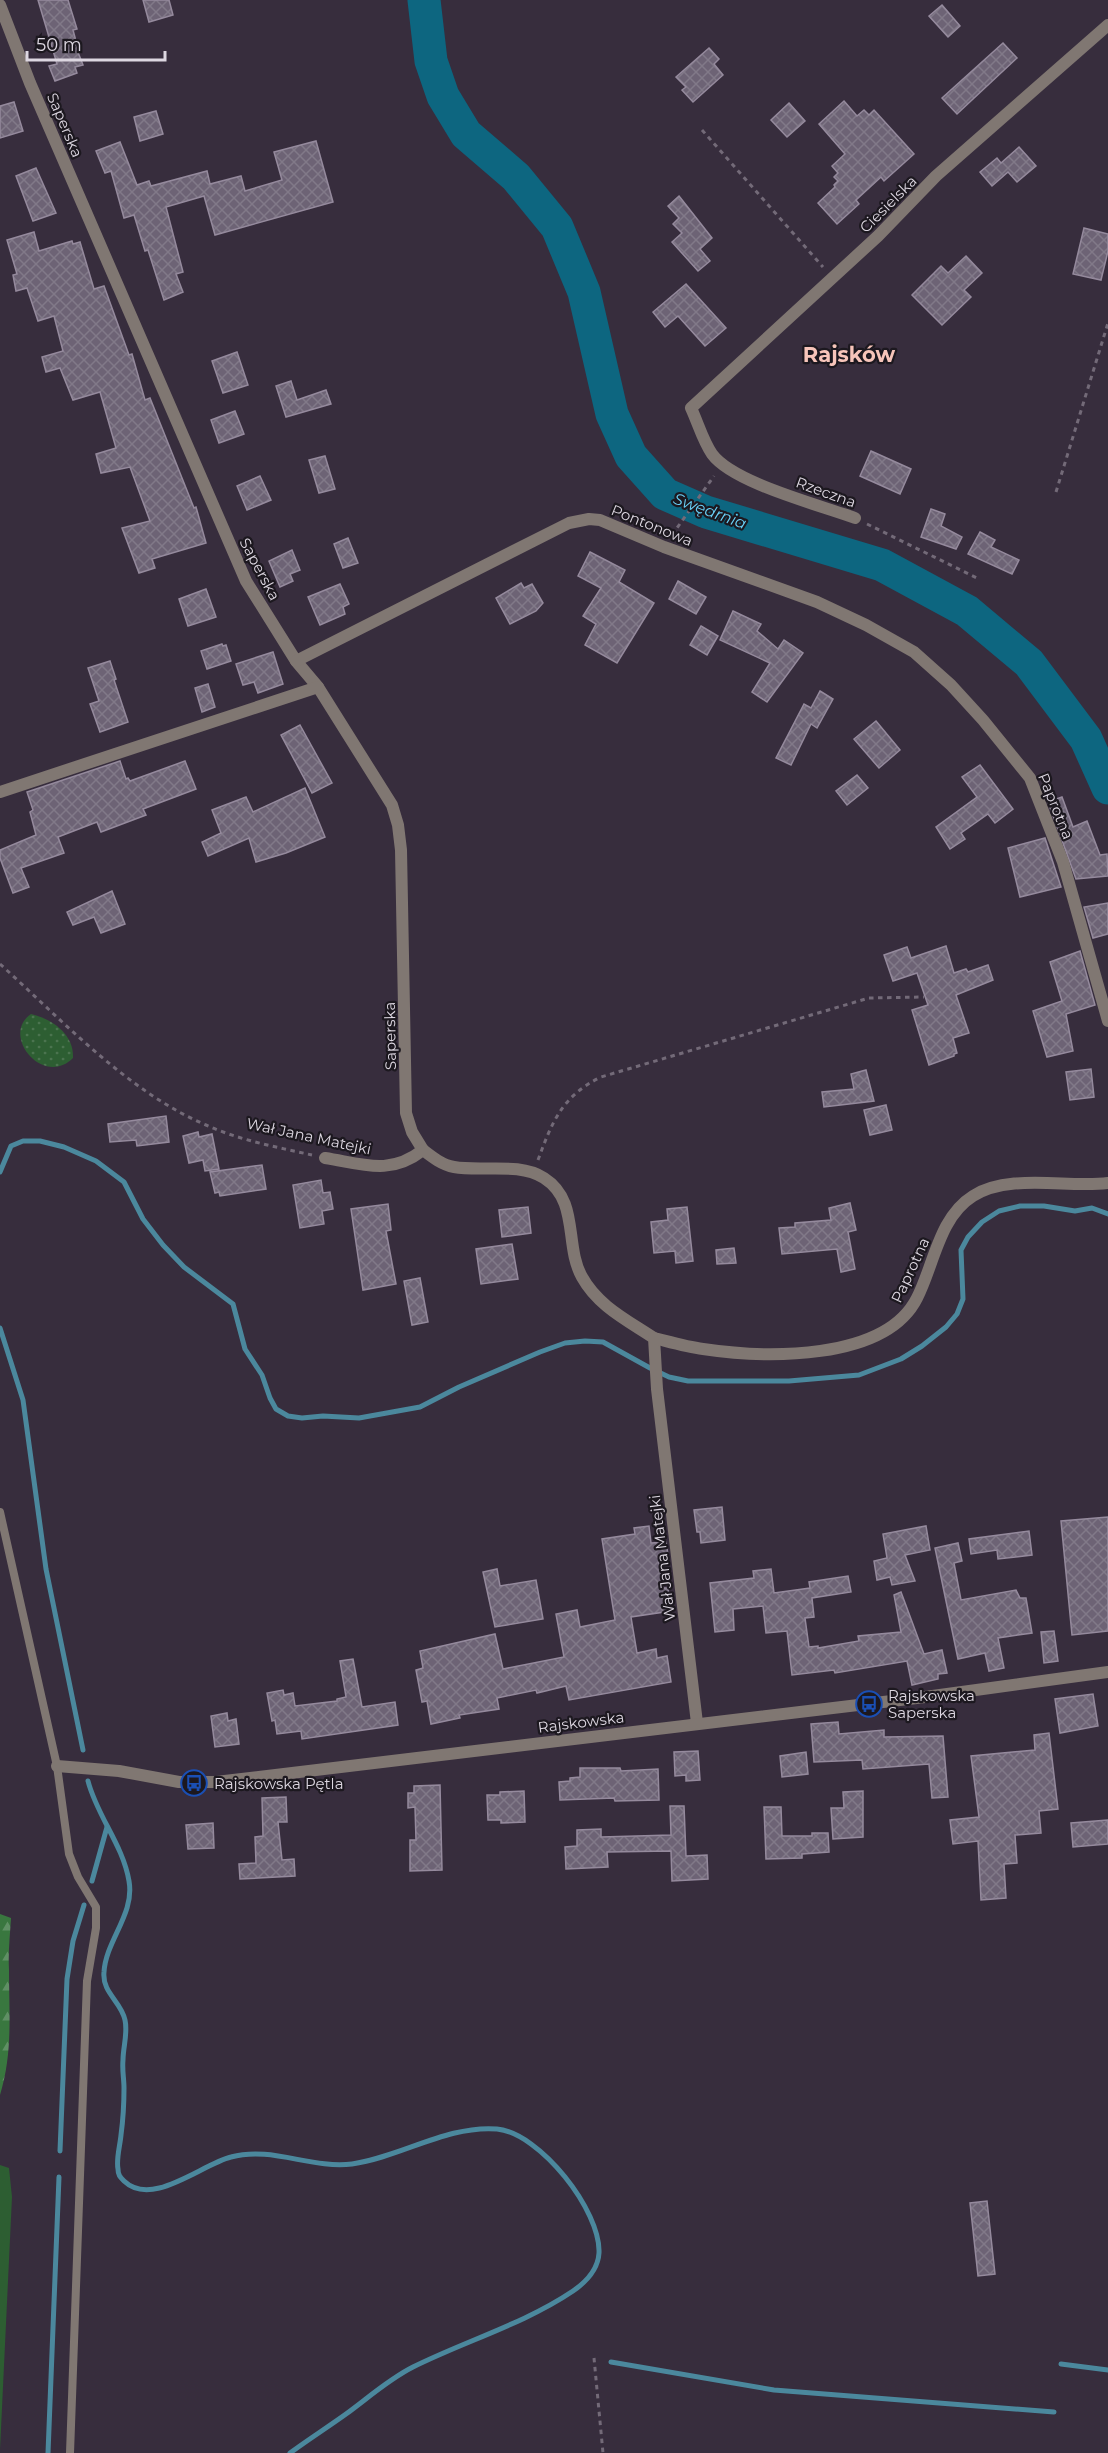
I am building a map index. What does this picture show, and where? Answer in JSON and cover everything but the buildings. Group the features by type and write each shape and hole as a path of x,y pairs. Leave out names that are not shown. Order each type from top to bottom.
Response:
{"street":[{"name":"Saperska","path":"0,5 30,83 246,581 296,661 318,687 392,806 398,825 401,850 406,1113 412,1132 423,1150"},
{"name":"Ciesielska","path":"691,408 878,236 936,176 1108,25"},
{"name":"Rzeczna","path":"691,408 713,455 729,469 783,493 855,518"},
{"name":"Pontonowa","path":"296,661 569,523 589,519 600,520 664,547 817,602 866,625 914,652 951,685 983,720"},
{"path":"0,792 318,687"},
{"name":"Paprotna","path":"983,720 1030,778 1063,862 1108,1021"},
{"path":"423,1150 436,1160 453,1167 521,1170 544,1178 561,1194 569,1215 580,1274 590,1290 602,1304 654,1338"},
{"name":"Wał Jana Matejki","path":"325,1158 393,1166 409,1161 423,1150"},
{"name":"Paprotna","path":"654,1338 701,1349 747,1354 803,1352 855,1343 882,1334 903,1319 917,1299 945,1230 958,1210 973,1195 996,1186 1022,1183 1092,1185 1108,1183"},
{"name":"Wał Jana Matejki","path":"654,1338 657,1389 697,1724"},
{"name":"Rajskowska","path":"57,1766 118,1771 179,1782 216,1782 925,1697 1108,1672"}],"lane":[{"path":"0,1512 57,1766 69,1854 78,1877 92,1897 98,1917 87,1981 70,2453"}],"path":[{"path":"702,130 832,278"},
{"path":"1056,492 1108,323"},
{"path":"669,539 715,474"},
{"name":"Rzeczna","path":"855,518 977,578"},
{"name":"Wał Jana Matejki","path":"0,964 113,1066 160,1100 205,1125 256,1143 325,1158"},
{"path":"533,1173 564,1105 582,1087 601,1077 869,998 924,997"},
{"path":"594,2358 603,2453"}],"green space":[{"path":"31,1014 54,1024 66,1035 73,1058 61,1066 49,1067 38,1063 29,1055 20,1034 23,1023"},
{"path":"0,1914 11,1918 9,2048 0,2095"},
{"path":"0,2165 9,2168 12,2197 0,2450"}],"waterway":[{"name":"Swędrnia","path":"424,0 431,61 443,96 466,134 516,177 557,227 584,292 612,414 631,456 665,494 706,512 882,565 967,611 1029,663 1086,739 1108,788"},
{"path":"0,1172 11,1146 23,1141 40,1141 64,1147 96,1161 124,1182 143,1219 163,1245 184,1267 233,1304 245,1349 262,1375 276,1409 288,1416 302,1418 323,1416 359,1418 420,1407 459,1387 540,1352 565,1343 585,1341 603,1342 669,1377 688,1381 789,1381 859,1375 901,1359 946,1327 957,1314 963,1299 961,1250 968,1237 982,1222 999,1211 1020,1206 1044,1206 1075,1211 1092,1208 1108,1214"},
{"path":"0,1328 23,1400 46,1569 83,1750"},
{"path":"88,1781 97,1806 121,1855 129,1881 128,1905 106,1960 104,1972 106,1986 120,2007 126,2025 122,2129 117,2161 119,2174 124,2181 135,2188 148,2190 163,2187 219,2161 246,2154 261,2154 337,2165 352,2164 388,2155 442,2136 478,2129 497,2129 514,2134 549,2159 579,2196 590,2216 597,2236 599,2253 594,2270 587,2280 573,2291 535,2313 404,2372 290,2453"},
{"path":"92,1881 107,1827"},
{"path":"60,2151 67,1979 73,1941 84,1905"},
{"path":"48,2453 59,2177"},
{"path":"611,2362 774,2390 1054,2412"},
{"path":"1061,2364 1108,2370"}],"place":[{"name":"Rajskowska Saperska","path":"869,1704"},
{"name":"Rajskowska Pętla","path":"194,1783"}],"district":[{"name":"Rajsków","path":"849,354"}]}
